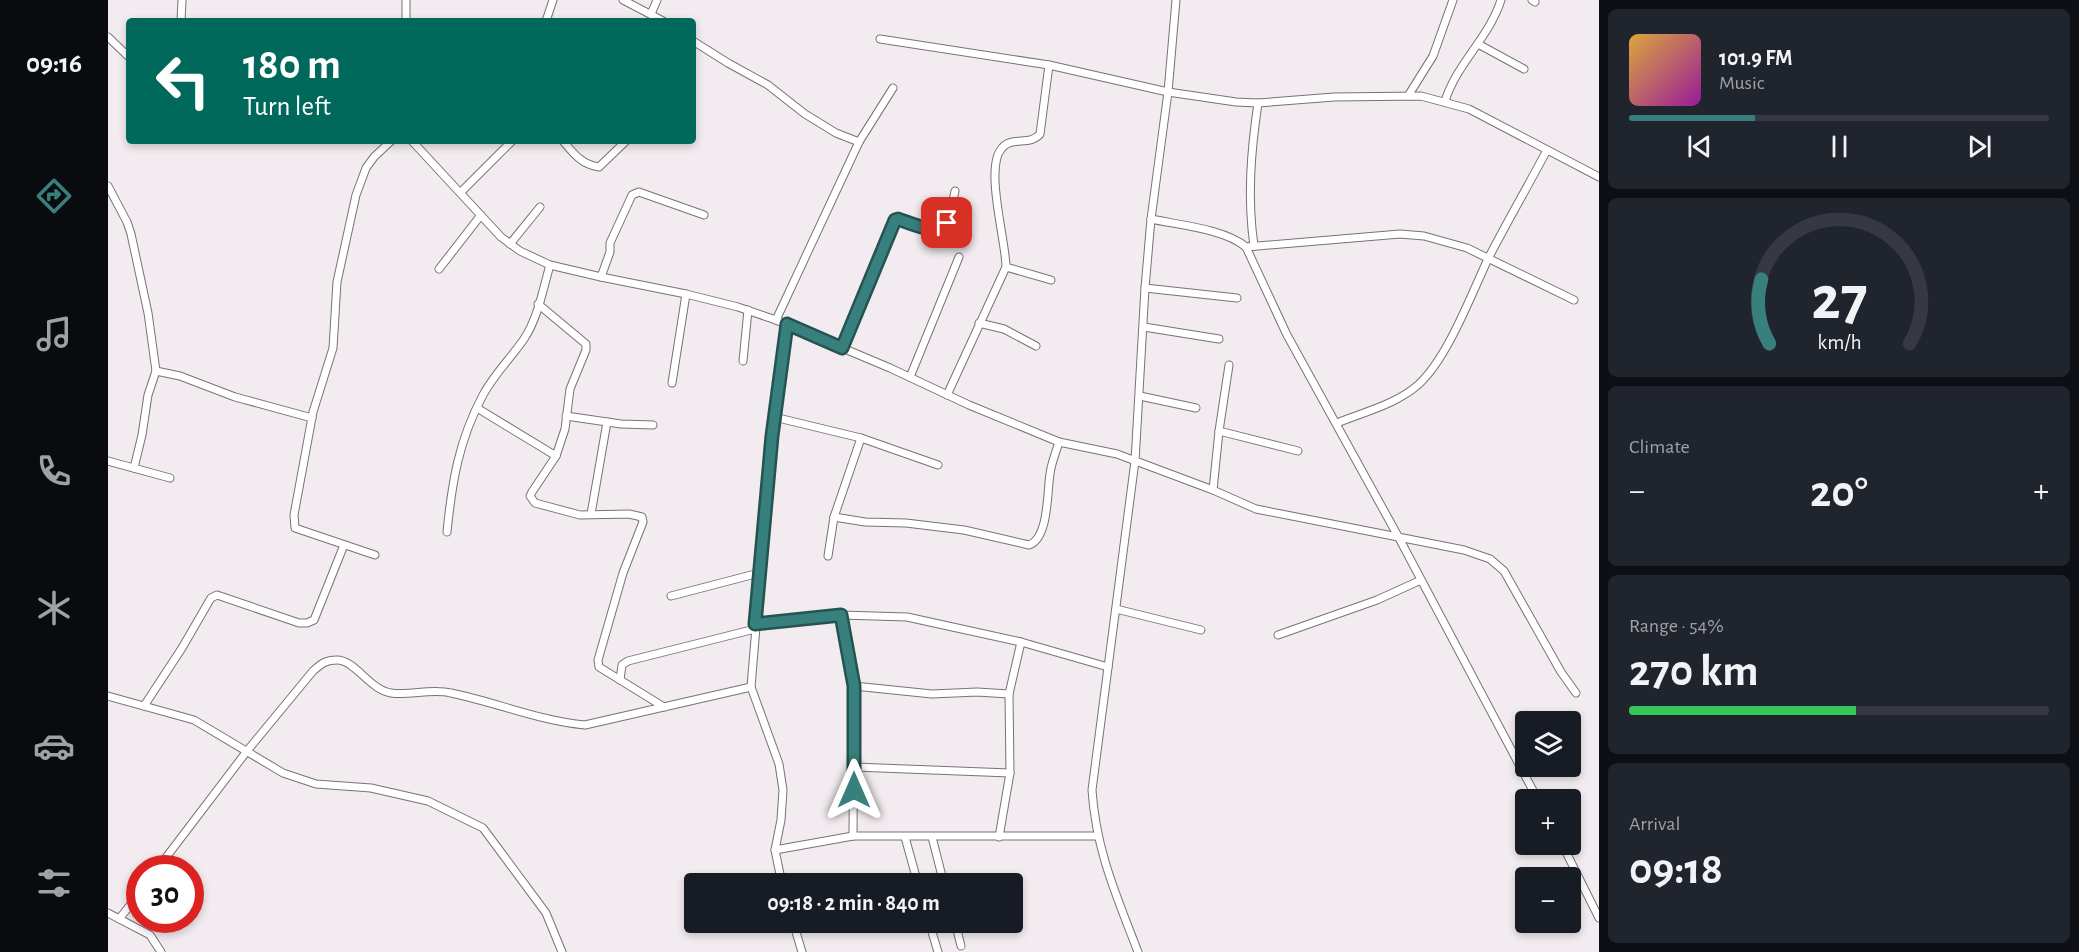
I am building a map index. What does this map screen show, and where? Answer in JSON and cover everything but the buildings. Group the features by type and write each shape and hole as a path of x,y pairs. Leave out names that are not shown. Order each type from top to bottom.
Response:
{"street":[{"path":"181,18 182,0"},
{"path":"406,0 406,18"},
{"path":"547,18 553,0"},
{"path":"623,0 658,18"},
{"path":"651,14 657,0"},
{"path":"1138,952 1105,867 1097,836 1092,790 1135,461 1151,219 1168,92 1176,0"},
{"path":"1408,96 1432,56 1453,0"},
{"path":"1445,101 1457,71 1478,44 1501,0"},
{"path":"108,37 126,54"},
{"path":"880,39 1049,65 1168,92 1258,103 1334,97 1421,96 1469,109 1599,177"},
{"path":"696,42 768,85 805,114 836,133 860,142"},
{"path":"1478,44 1524,69"},
{"path":"947,395 1006,267 998,212 997,157 1004,145 1010,142 1033,140 1040,134 1049,65"},
{"path":"776,320 860,142 892,88"},
{"path":"1258,103 1249,174 1250,246 1287,335 1337,423 1532,789"},
{"path":"375,555 295,528 294,515 312,418 333,348 337,282 359,186 366,168 388,144"},
{"path":"415,144 501,237 520,251 550,265 600,278 686,294 748,310 787,324 1059,442 1117,454 1213,490 1256,509 1464,549 1490,559 1504,571 1561,672 1576,693"},
{"path":"461,192 509,144"},
{"path":"566,144 582,162 599,167 623,144"},
{"path":"1337,423 1403,396 1420,383 1433,368 1547,150"},
{"path":"108,186 131,234 148,313 156,371 148,396 134,468"},
{"path":"842,348 895,220 924,228 941,227 947,223 955,191"},
{"path":"600,278 610,252 610,243 632,195 639,192 704,215"},
{"path":"510,244 540,207"},
{"path":"439,269 481,215"},
{"path":"1151,219 1220,234 1250,246 1400,234 1424,236 1467,248 1574,300"},
{"path":"910,378 959,257"},
{"path":"447,532 451,485 459,453 477,408 497,371 524,338 550,265"},
{"path":"1006,267 1052,280"},
{"path":"1145,288 1237,298"},
{"path":"672,382 686,294"},
{"path":"538,304 586,344 586,350 570,389 566,429 556,456 530,496 534,503 580,515 639,515 642,517 643,522 623,573 598,660 599,667 664,707"},
{"path":"743,361 748,310"},
{"path":"979,323 1004,329 1036,346"},
{"path":"780,873 775,850 782,800 779,764 751,687 774,417 787,324"},
{"path":"1144,327 1219,339"},
{"path":"1213,490 1229,365"},
{"path":"156,371 180,376 235,397 312,418"},
{"path":"1140,396 1196,408"},
{"path":"477,408 556,456"},
{"path":"566,416 653,425"},
{"path":"774,417 861,438 938,465"},
{"path":"591,514 608,422"},
{"path":"1219,431 1298,451"},
{"path":"828,556 834,517 861,438"},
{"path":"834,517 865,522 906,522 964,530 1029,545 1040,536 1049,498 1050,474 1059,442"},
{"path":"108,461 170,478"},
{"path":"144,706 211,598 217,595 299,623 307,623 314,620 344,545"},
{"path":"671,596 759,573"},
{"path":"1278,635 1377,600 1421,580"},
{"path":"1116,609 1201,630"},
{"path":"620,680 622,665 628,661 755,626 841,615 907,617 1021,642 1108,667"},
{"path":"841,615 854,686 853,836"},
{"path":"999,837 1010,772 1009,694 1021,642"},
{"path":"168,855 247,751 313,671 324,661 339,659 356,669 378,688 390,693 447,692 564,723 585,725 751,687"},
{"path":"854,686 932,694 977,692 1009,694"},
{"path":"108,696 194,720 283,772 315,784 371,788 428,801 483,828 546,913 562,952"},
{"path":"854,766 1010,772"},
{"path":"775,850 853,836 1097,836"},
{"path":"906,837 915,873"},
{"path":"932,837 941,873"},
{"path":"1568,855 1599,918"},
{"path":"1593,905 1599,899"},
{"path":"119,919 126,910"},
{"path":"108,913 150,935 161,952"},
{"path":"796,933 802,952"},
{"path":"932,933 938,952"},
{"path":"958,933 961,946"}],"route":[{"path":"854,790 854,686 841,615 755,624 772,436 787,324 842,348 895,220 924,228 941,227 947,223"}]}
